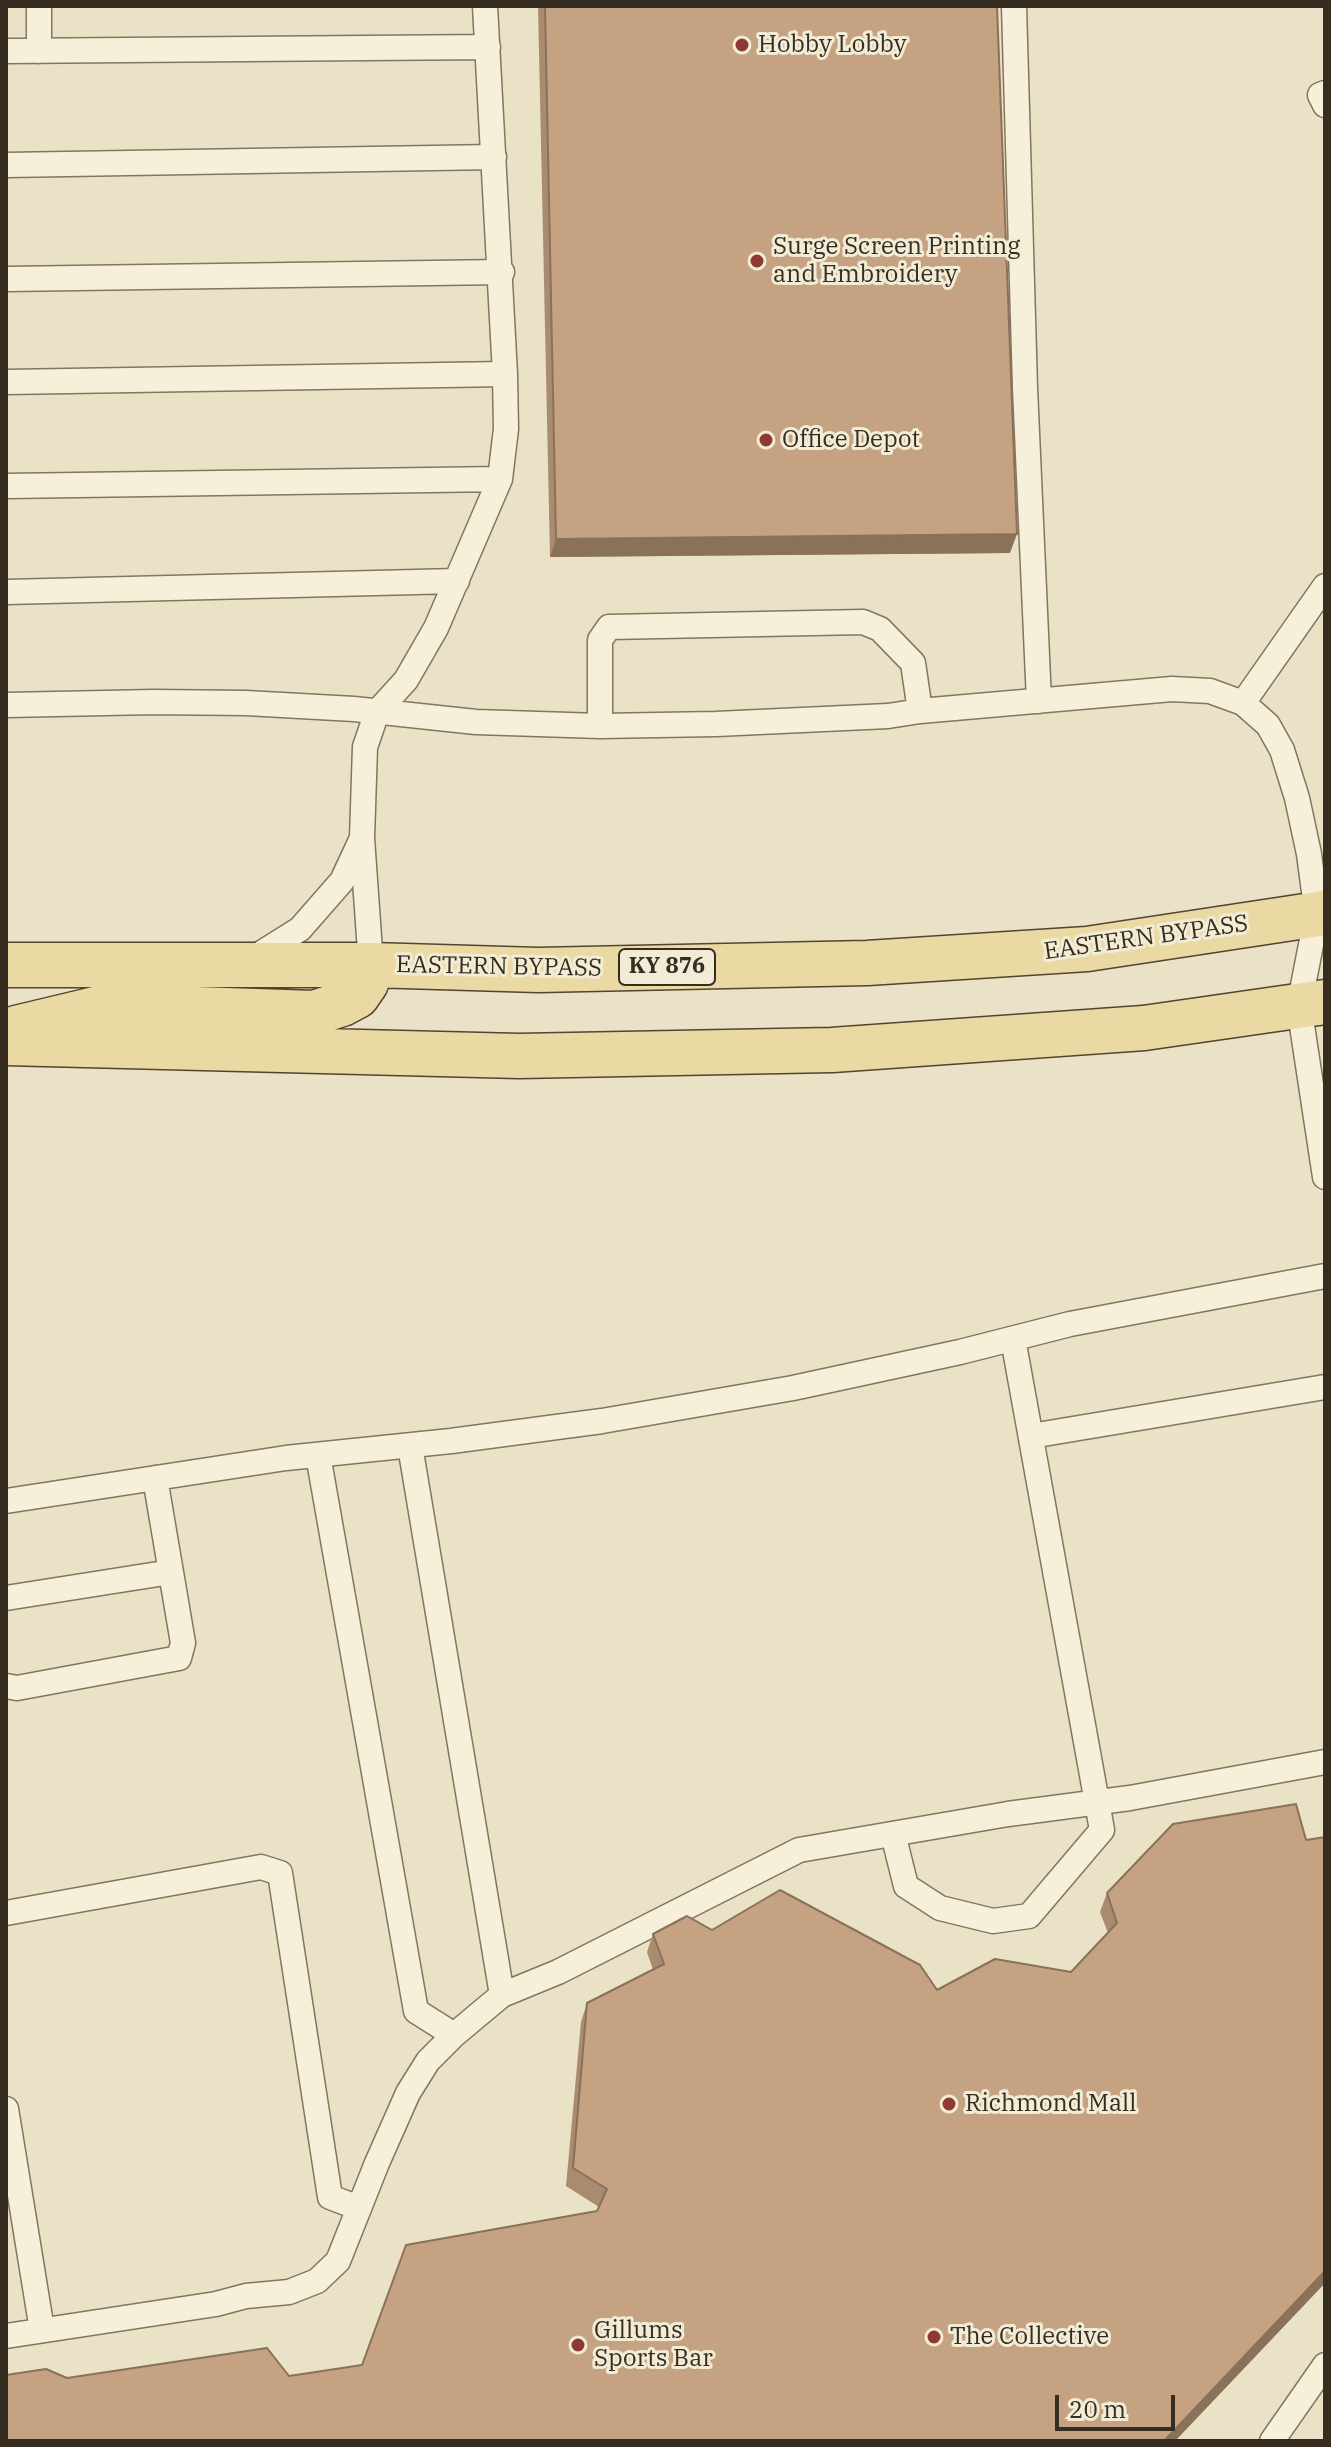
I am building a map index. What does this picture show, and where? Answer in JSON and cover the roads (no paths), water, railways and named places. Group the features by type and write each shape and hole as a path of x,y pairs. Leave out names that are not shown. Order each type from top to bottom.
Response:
{"main road":[{"name":"EASTERN BYPASS","path":"6,965 371,965 538,970 867,963 1087,949 1322,919"},
{"path":"6,1030 108,1006 314,1013 357,996 366,983 371,965"},
{"path":"6,1043 519,1056 832,1050 1144,1028 1312,1004"}],"lane":[{"path":"39,6 39,51"},
{"path":"371,965 362,838 365,747 377,712 406,680 436,628 457,581 500,479 506,429 502,272 485,6"},
{"path":"1014,6 1025,388 1039,701"},
{"path":"6,51 488,47"},
{"path":"1325,93 1320,95 1325,105"},
{"path":"6,165 494,157"},
{"path":"6,279 502,272"},
{"path":"6,382 505,374"},
{"path":"6,486 500,479"},
{"path":"6,592 457,581"},
{"path":"1243,703 1325,586"},
{"path":"600,726 600,640 609,627 863,622 880,629 913,663 920,711"},
{"path":"6,705 246,703 505,724 600,726 888,716 1172,689 1210,691 1243,703 1268,725 1291,774 1322,919 1312,1004 1325,1177"},
{"path":"243,965 300,929 342,881 362,838"},
{"path":"6,1501 318,1455 602,1421 793,1388 1127,1312 1325,1276"},
{"path":"893,1834 906,1886 940,1908 993,1921 1029,1916 1102,1830 1013,1339"},
{"path":"1031,1436 1325,1387"},
{"path":"410,1446 502,1995"},
{"path":"318,1455 416,2011 454,2035"},
{"path":"6,1686 17,1688 179,1658 183,1643 155,1478"},
{"path":"6,1598 171,1572"},
{"path":"6,2336 216,2304 246,2296 289,2292 317,2281 338,2261 408,2093 428,2061 454,2035 502,1995 558,1972 799,1850 1008,1814 1097,1803 1325,1762"},
{"path":"6,1913 261,1867 280,1873 330,2197 359,2208"},
{"path":"6,2109 42,2330"},
{"path":"1272,2441 1325,2365"}],"place":[{"name":"Hobby Lobby","path":"742,45"},
{"name":"Surge Screen Printing and Embroidery","path":"757,261"},
{"name":"Office Depot","path":"766,440"},
{"name":"Richmond Mall","path":"949,2104"},
{"name":"The Collective","path":"934,2337"},
{"name":"Gillums Sports Bar","path":"578,2345"}]}
